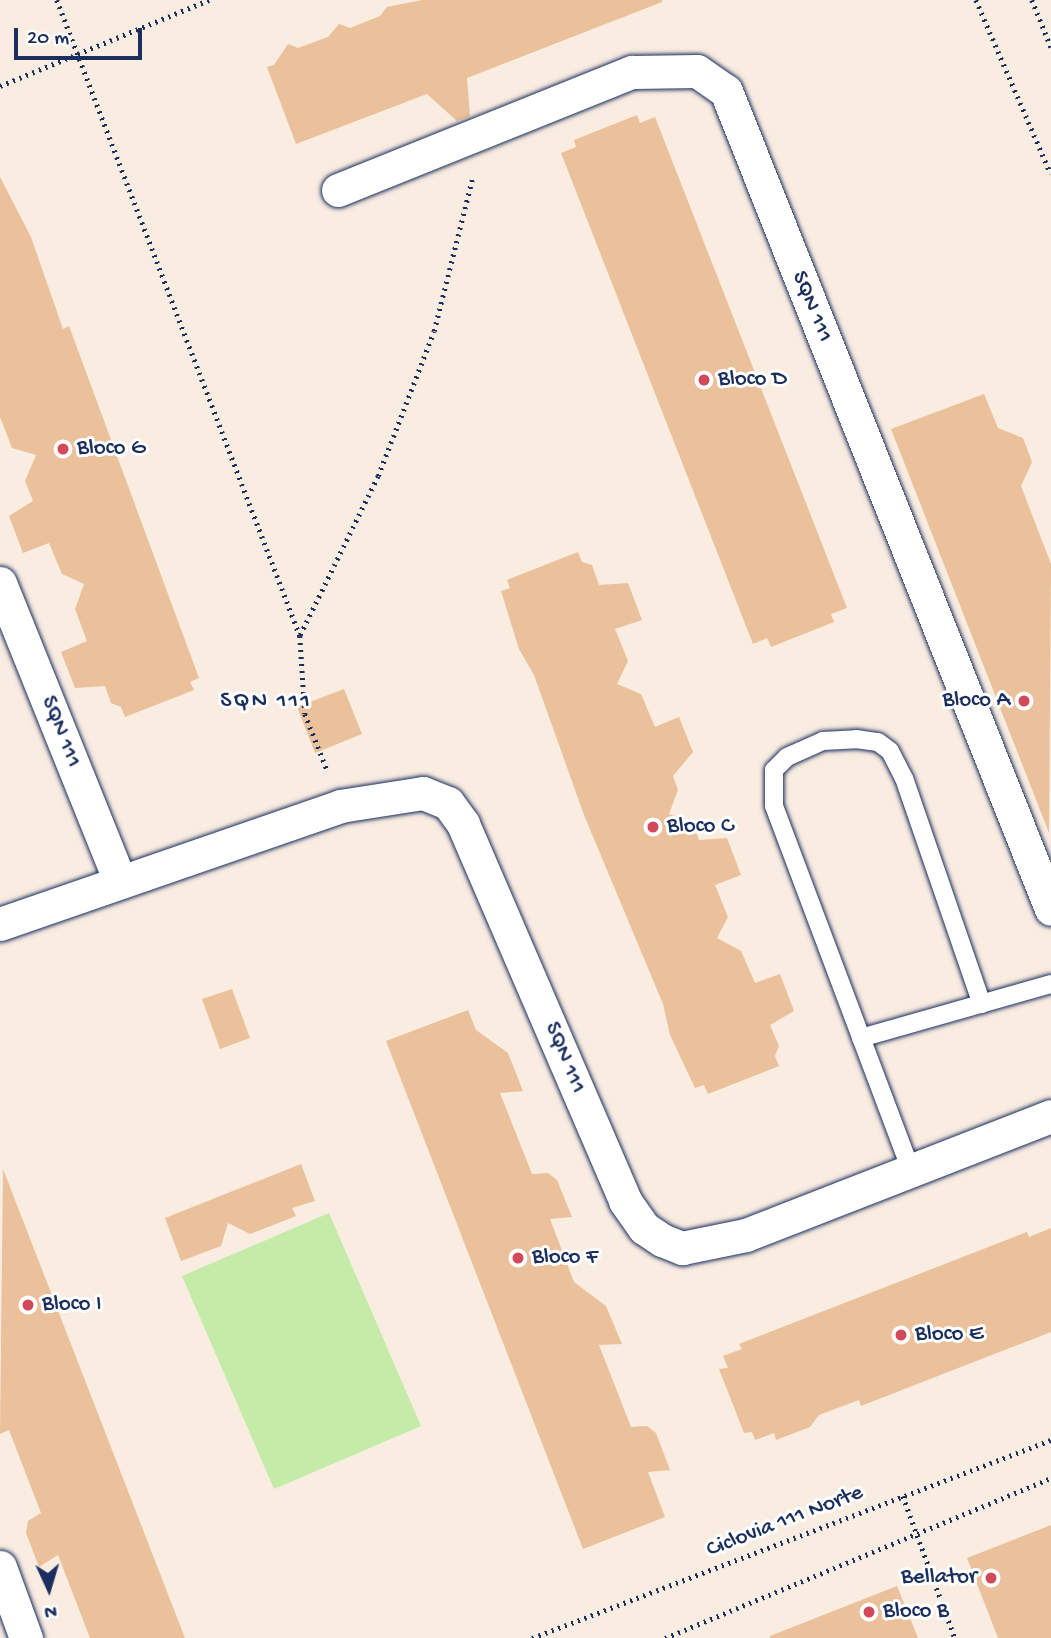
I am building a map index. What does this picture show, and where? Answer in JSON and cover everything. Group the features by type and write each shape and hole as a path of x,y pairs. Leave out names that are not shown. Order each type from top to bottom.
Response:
{"street":[{"name":"SQN 111","path":"338,190 632,72 697,71 726,92 1051,909"},
{"name":"SQN 111","path":"0,583 120,881"},
{"name":"SQN 111","path":"0,925 340,806 423,793 448,803 463,824 625,1201 644,1228 662,1240 682,1248 705,1246 912,1173 1051,1116"},
{"path":"0,1567 26,1638"}],"lane":[{"path":"912,1173 787,844 772,786 774,770 787,757 823,741 878,742 890,751 904,778 982,1004"},
{"path":"861,1038 1051,984"}],"path":[{"path":"57,0 300,636 305,714 340,806"},
{"path":"0,86 209,0"},
{"path":"976,0 1051,174"},
{"path":"1032,0 1051,47"},
{"path":"300,636 378,476 434,331 476,168 474,135"},
{"name":"Ciclovia 111 Norte","path":"531,1638 1051,1440"},
{"path":"665,1638 1051,1478"},
{"path":"903,1496 955,1638"}],"green space":[{"path":"329,1213 421,1426 274,1489 182,1276"}],"building":[{"path":"422,0 662,2 467,78 470,116 457,121 427,94 296,144 267,67 274,65 288,44 298,48 328,37 339,24 350,28 380,16 387,7"},
{"name":"Bloco D","path":"637,115 640,123 655,117 847,608 831,614 834,622 771,647 767,638 753,644 561,153 576,147 574,140"},
{"name":"Bloco G","path":"0,177 31,237 63,329 69,326 199,678 190,682 194,690 125,717 121,707 111,703 105,686 75,688 61,652 87,641 75,609 84,584 62,574 49,543 23,553 9,516 33,501 25,481 36,455 12,448 0,417"},
{"name":"Bloco A","path":"984,394 998,428 1023,438 1032,462 1021,486 1051,564 1049,833 891,429"},
{"name":"Bloco C","path":"578,552 582,562 592,565 599,585 628,583 642,620 615,629 628,661 617,684 641,694 655,727 679,717 693,752 673,776 678,790 669,814 692,822 699,840 727,838 741,875 715,885 728,917 717,938 741,951 755,983 780,974 794,1011 770,1025 779,1046 775,1056 779,1066 708,1094 704,1085 695,1088 670,1035 663,1004 584,815 534,675 519,649 501,591 510,588 507,580"},
{"path":"344,689 362,734 315,753 297,707"},
{"path":"232,989 250,1038 220,1049 202,999"},
{"name":"Bloco F","path":"468,1010 476,1030 508,1053 523,1091 500,1093 532,1174 548,1173 557,1180 572,1217 550,1219 574,1282 606,1306 622,1344 599,1345 631,1427 647,1426 656,1433 670,1470 648,1472 665,1517 583,1549 386,1041"},
{"path":"301,1164 315,1201 292,1208 296,1216 250,1234 228,1223 221,1246 181,1261 165,1218"},
{"name":"Bloco I","path":"3,1169 185,1638 90,1638 58,1555 39,1567 26,1533 28,1521 41,1513 9,1430 0,1434"},
{"name":"Bloco E","path":"1051,1228 1051,1332 861,1406 859,1400 819,1415 810,1427 776,1440 774,1433 755,1440 752,1432 744,1433 719,1369 728,1368 723,1356 742,1349 739,1344 1027,1232 1029,1237"},
{"path":"1051,1525 1051,1638 998,1638 967,1558"},
{"name":"Bloco B","path":"897,1586 918,1638 770,1638 770,1636"}],"place":[{"name":"Bloco D","path":"704,380"},
{"name":"Bloco G","path":"63,449"},
{"name":"Bloco A","path":"1024,701"},
{"name":"Bloco C","path":"653,827"},
{"name":"Bloco F","path":"518,1258"},
{"name":"Bloco I","path":"28,1305"},
{"name":"Bloco E","path":"901,1335"},
{"name":"Bellator","path":"991,1578"},
{"name":"Bloco B","path":"869,1612"}],"district":[{"name":"SQN 111","path":"266,702"}]}
